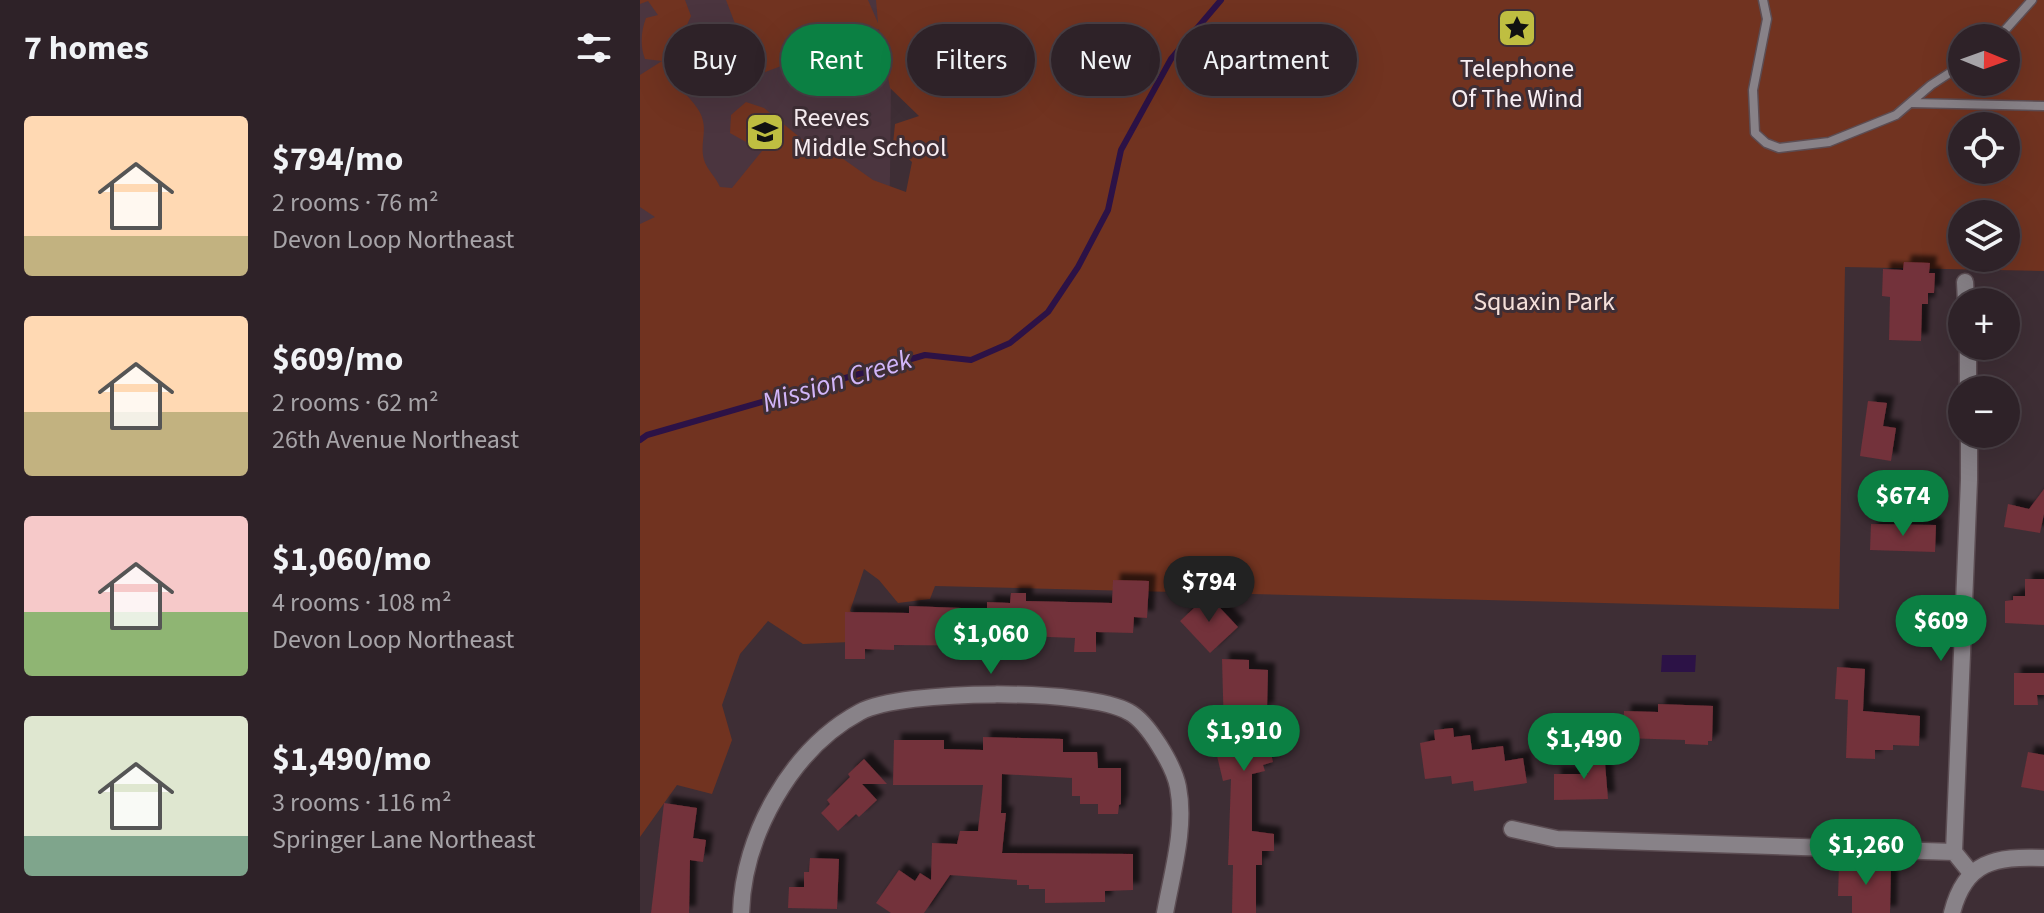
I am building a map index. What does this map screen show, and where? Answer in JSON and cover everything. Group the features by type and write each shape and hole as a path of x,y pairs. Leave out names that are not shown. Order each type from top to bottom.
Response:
{"street":[{"path":"1965,282 1965,288"},
{"path":"1968,448 1954,852 1971,873"},
{"path":"741,913 753,848 767,815 785,783 809,753 835,729 860,712 886,702 948,695 1083,700 1130,712 1161,748 1178,785 1181,821 1165,913"},
{"path":"1512,829 1557,839 1954,852"},
{"path":"1952,913 1957,892 1971,873 1989,863 2010,858 2044,858"}],"lane":[{"path":"1763,0 1766,30 1753,90 1755,133 1766,143 1779,148 1829,142 1896,115 1948,74"},
{"path":"2011,24 2032,0"},
{"path":"1911,103 2044,106"}],"shaded area":[{"name":"Reeves Middle School","path":"640,0 892,0 891,88 891,24 781,24 781,96 891,96 889,264 640,412"},
{"path":"1662,655 1696,655 1695,672 1661,672"}],"green space":[{"name":"Squaxin Park","path":"640,0 685,0 691,16 687,24 664,24 664,96 687,96 702,117 704,160 720,187 732,188 762,151 730,133 731,115 746,102 764,108 814,149 839,156 873,180 906,192 912,162 893,144 895,124 919,116 891,89 891,24 781,24 781,66 765,72 765,24 735,24 726,0 868,0 878,23 876,0 2044,0 2044,271 2020,271 2020,200 1948,200 1948,269 1845,267 1839,609 935,586 930,599 898,603 879,580 864,569 850,611 857,616 850,642 803,644 768,621 740,654 722,705 732,740 712,794 677,785 640,837 640,224 655,217 640,207 640,75 662,61 645,59 642,44 644,23 646,18 658,15 648,1 640,4"}],"building":[{"path":"1904,262 1930,263 1929,273 1935,273 1934,293 1928,293 1928,304 1922,304 1921,341 1889,340 1890,297 1882,296 1883,269 1903,270"},
{"path":"1868,401 1887,403 1883,426 1896,428 1891,461 1860,456"},
{"path":"2044,489 2040,533 2004,527 2008,504 2029,509"},
{"path":"1871,524 1936,525 1935,552 1870,550"},
{"path":"2025,579 2044,579 2044,625 2005,623 2005,601 2013,600 2013,596 2025,596"},
{"path":"1113,580 1149,581 1147,618 1134,617 1133,633 1096,632 1096,652 1074,652 1075,638 1024,636 1023,646 894,645 894,650 865,649 865,659 845,659 845,612 909,613 909,606 987,609 987,602 1010,603 1011,593 1026,593 1026,601 1112,603"},
{"path":"1208,595 1238,627 1210,653 1180,621"},
{"path":"1222,659 1249,660 1249,669 1268,670 1267,710 1261,710 1273,762 1263,765 1265,771 1252,774 1252,831 1274,834 1274,851 1262,851 1262,865 1256,865 1256,913 1232,913 1233,865 1228,865 1231,779 1223,781 1212,735 1224,732"},
{"path":"1837,667 1865,669 1863,711 1920,716 1919,746 1893,745 1893,750 1875,750 1875,759 1846,758 1848,700 1835,699"},
{"path":"2014,673 2044,673 2044,695 2037,695 2038,705 2014,705"},
{"path":"1658,704 1713,706 1712,741 1708,741 1708,745 1685,744 1685,740 1623,738 1624,711 1658,712"},
{"path":"1453,728 1454,737 1470,735 1472,750 1503,746 1505,761 1523,758 1527,783 1474,791 1473,781 1452,784 1451,776 1425,779 1420,743 1435,740 1434,730"},
{"path":"983,737 1063,739 1063,752 1097,752 1098,768 1121,768 1118,814 1098,814 1098,804 1080,804 1080,796 1072,796 1072,778 1002,774 1001,813 1006,813 1002,853 1133,854 1133,890 1105,891 1105,902 1045,903 1045,889 1029,889 1029,885 1017,885 1017,880 950,875 924,913 891,913 876,903 899,870 915,881 920,873 931,880 932,843 957,844 960,831 978,831 983,785 893,785 894,740 944,740 944,749 983,750"},
{"path":"1588,751 1604,751 1608,799 1554,800 1554,774 1588,774"},
{"path":"2028,752 2044,755 2044,791 2021,787"},
{"path":"864,759 887,784 862,784 877,800 838,831 821,813 830,804 827,800"},
{"path":"664,803 697,808 693,838 706,840 703,862 690,860 689,913 651,913"},
{"path":"810,858 839,859 837,909 788,908 789,887 804,887 804,872 809,872"},
{"path":"1839,864 1891,866 1890,913 1852,913 1852,896 1838,896"}],"waterway":[{"name":"Mission Creek","path":"640,440 647,435 925,355 971,360 1010,343 1048,312 1078,267 1108,210 1121,150 1171,59 1221,0"}],"place":[{"name":"Telephone Of The Wind","path":"1517,28"},
{"name":"Reeves Middle School","path":"765,132"}]}
